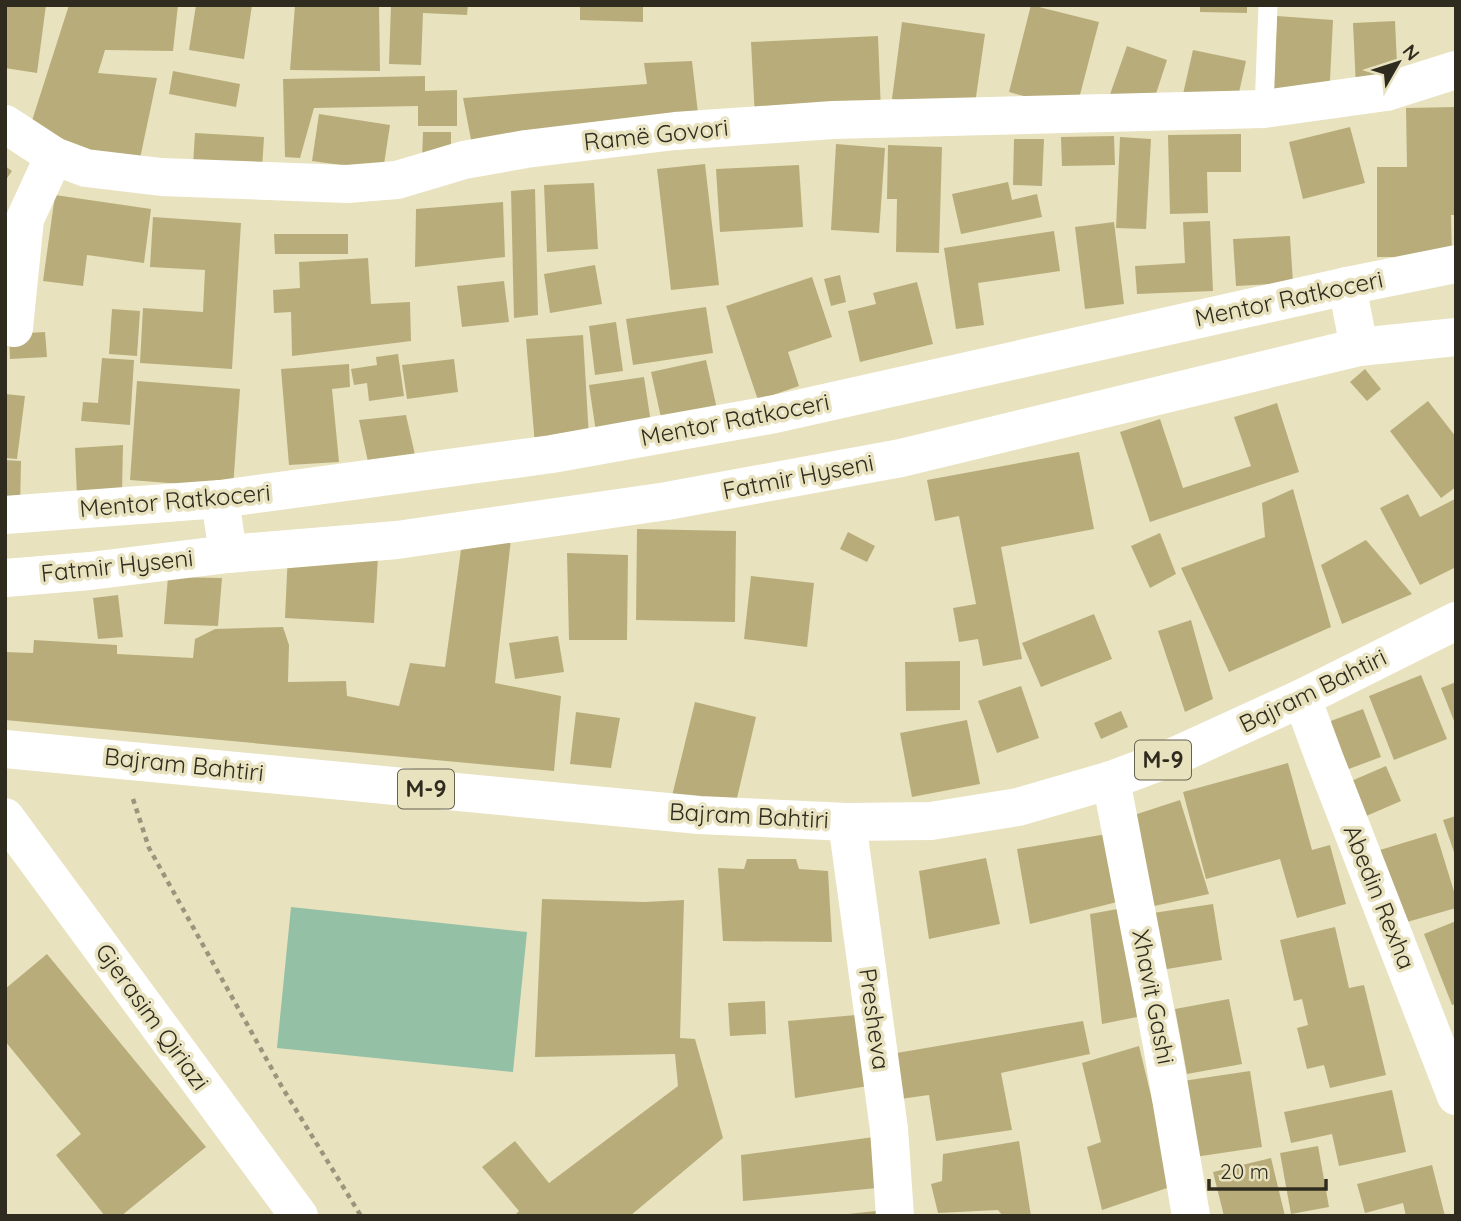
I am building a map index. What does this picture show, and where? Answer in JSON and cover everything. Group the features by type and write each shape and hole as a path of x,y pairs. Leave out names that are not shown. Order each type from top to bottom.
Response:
{"street":[{"name":"Ramë Govori","path":"5,124 54,156 86,168 161,177 346,184 397,180 464,160 526,149 675,131 847,120 1264,109 1386,92 1456,70"},
{"path":"14,328 24,219 54,156"},
{"name":"Mentor Ratkoceri","path":"5,515 220,499 552,454 775,414 1456,264"},
{"path":"1347,286 1359,347"},
{"name":"Fatmir Hyseni","path":"5,578 90,571 228,554 397,540 681,499 901,458 1359,347 1456,337"},
{"name":"Fatmir Hyseni","path":"220,499 228,554"},
{"name":"Bajram Bahtiri","path":"5,749 699,815 847,822 931,821 1018,807 1111,780 1175,756 1303,698 1456,621"},
{"name":"Abedin Rexha","path":"1303,698 1455,1089"},
{"name":"Xhavit Gashi","path":"1111,780 1162,1045 1191,1216"},
{"name":"Gjerasim Qiriazi","path":"5,817 299,1216"},
{"name":"Presheva","path":"847,822 888,1129 895,1216"}],"lane":[{"path":"1264,109 1268,5"}],"path":[{"path":"119,758 149,848 282,1087 361,1216"}],"green space":[{"path":"291,907 527,932 513,1072 277,1048"}],"building":[{"path":"5,5 46,5 37,73 5,68"},
{"path":"69,5 178,5 173,51 105,50 98,73 157,78 138,168 29,130"},
{"path":"196,5 252,5 244,59 189,50"},
{"path":"295,5 379,5 380,71 290,70"},
{"path":"391,5 468,5 467,15 423,13 421,65 389,64"},
{"path":"580,5 643,5 643,22 580,20"},
{"path":"1031,5 1099,22 1076,110 1009,92"},
{"path":"1200,5 1247,5 1247,13 1200,12"},
{"path":"1277,16 1333,20 1329,100 1273,96"},
{"path":"1395,21 1398,86 1356,88 1353,23"},
{"path":"902,22 985,34 974,111 892,99"},
{"path":"878,36 881,112 755,118 751,42"},
{"path":"1127,46 1167,60 1152,106 1107,103"},
{"path":"1193,50 1246,61 1236,106 1183,94"},
{"path":"692,61 699,122 473,150 463,98 647,84 644,63"},
{"path":"173,71 240,84 236,107 169,94"},
{"path":"425,76 425,91 457,90 457,126 418,126 418,106 314,108 300,158 285,157 283,79"},
{"path":"1456,107 1456,215 1451,215 1452,257 1377,257 1377,167 1407,167 1406,108"},
{"path":"319,114 390,125 383,171 312,161"},
{"path":"1350,127 1365,183 1303,199 1289,142"},
{"path":"423,132 451,132 451,161 422,161"},
{"path":"195,133 264,137 262,169 193,165"},
{"path":"1241,134 1241,172 1207,172 1208,213 1170,214 1168,135"},
{"path":"1114,136 1115,165 1062,166 1061,137"},
{"path":"1120,137 1151,139 1146,229 1116,228"},
{"path":"1014,139 1044,139 1042,186 1013,185"},
{"path":"836,144 885,148 879,233 831,230"},
{"path":"888,145 942,147 939,253 896,252 897,199 887,199"},
{"path":"705,164 719,285 671,290 657,169"},
{"path":"799,165 803,227 720,232 716,169"},
{"path":"5,166 12,171 5,181"},
{"path":"1008,182 1012,200 1037,194 1042,217 961,234 952,194"},
{"path":"594,183 598,249 547,252 544,185"},
{"path":"535,189 538,315 514,318 511,191"},
{"path":"55,195 151,209 144,263 87,255 83,286 43,281"},
{"path":"503,202 505,257 415,267 416,209"},
{"path":"153,217 241,223 232,369 140,363 143,308 203,312 205,270 150,267"},
{"path":"1210,221 1213,291 1137,294 1135,266 1185,263 1183,222"},
{"path":"1114,222 1124,304 1085,309 1075,227"},
{"path":"1054,231 1060,271 978,283 984,325 956,329 944,248"},
{"path":"274,234 348,234 348,254 275,254"},
{"path":"1290,236 1293,283 1236,286 1233,239"},
{"path":"368,258 371,304 410,302 411,341 292,356 291,312 274,313 273,290 300,288 299,262"},
{"path":"595,265 602,304 550,313 544,274"},
{"path":"840,275 846,302 831,306 824,279"},
{"path":"812,277 832,337 788,352 799,386 758,400 726,306"},
{"path":"504,281 509,322 462,327 457,286"},
{"path":"917,282 933,344 860,362 848,311 876,304 873,293"},
{"path":"706,307 713,353 633,365 626,319"},
{"path":"112,309 140,311 137,356 109,354"},
{"path":"616,322 623,371 595,375 589,326"},
{"path":"45,332 47,357 10,359 9,334"},
{"path":"583,335 589,438 535,445 526,339"},
{"path":"398,354 404,396 369,401 367,383 354,385 351,369 377,365 376,357"},
{"path":"102,358 134,360 130,425 81,421 83,402 98,403"},
{"path":"454,359 458,392 407,399 402,365"},
{"path":"706,360 717,409 662,422 651,372"},
{"path":"349,364 350,387 332,389 339,462 289,465 281,369"},
{"path":"1365,369 1381,389 1367,401 1350,382"},
{"path":"644,377 651,423 596,432 589,385"},
{"path":"137,381 240,389 233,488 130,480"},
{"path":"5,394 25,396 17,459 5,458"},
{"path":"1428,401 1456,437 1456,487 1441,498 1390,431"},
{"path":"1277,403 1299,472 1150,522 1120,432 1160,419 1183,488 1251,466 1234,417"},
{"path":"406,415 417,464 370,471 359,420"},
{"path":"123,445 122,493 77,498 75,448"},
{"path":"1079,452 1094,529 1001,547 1022,659 983,666 978,639 959,642 953,608 976,604 959,516 935,521 927,480"},
{"path":"5,460 21,461 20,509 5,509"},
{"path":"1293,489 1331,627 1229,672 1181,568 1265,537 1262,503"},
{"path":"1408,494 1420,517 1455,499 1456,501 1456,567 1420,585 1380,508"},
{"path":"637,529 736,531 735,622 636,620"},
{"path":"512,530 495,683 561,696 554,771 5,720 5,652 33,653 34,640 117,645 117,654 193,658 195,639 215,629 283,627 289,645 288,682 346,681 347,696 399,706 410,663 445,667 463,535"},
{"path":"848,532 875,546 867,562 840,549"},
{"path":"1160,533 1176,574 1150,588 1131,546"},
{"path":"1366,540 1412,594 1342,624 1321,565"},
{"path":"288,552 378,557 374,623 285,618"},
{"path":"567,553 628,555 627,640 569,640"},
{"path":"751,576 814,583 807,647 744,639"},
{"path":"168,577 222,578 218,626 164,624"},
{"path":"118,595 123,637 98,639 93,598"},
{"path":"1094,614 1112,659 1041,687 1022,643"},
{"path":"1191,620 1213,699 1185,712 1158,631"},
{"path":"558,636 564,672 515,679 509,643"},
{"path":"960,661 960,710 906,711 905,662"},
{"path":"1421,675 1447,739 1394,760 1369,696"},
{"path":"1456,682 1456,726 1441,688"},
{"path":"1021,686 1039,738 997,753 978,701"},
{"path":"695,702 756,717 734,811 672,796"},
{"path":"1363,709 1381,757 1338,773 1320,725"},
{"path":"1121,711 1128,727 1101,739 1094,723"},
{"path":"576,712 620,718 611,768 570,764"},
{"path":"967,720 980,784 912,797 900,733"},
{"path":"1288,763 1312,850 1330,845 1346,904 1297,918 1280,859 1206,879 1183,792"},
{"path":"1386,766 1401,801 1357,820 1342,785"},
{"path":"1180,800 1209,894 1136,910 1119,820"},
{"path":"1456,816 1456,855 1455,855 1443,820"},
{"path":"1436,833 1456,898 1456,908 1393,926 1370,853"},
{"path":"1107,834 1117,902 1030,924 1017,849"},
{"path":"986,858 1000,924 929,939 919,871"},
{"path":"747,859 796,859 799,869 828,871 832,942 723,941 718,868 744,869"},
{"path":"542,899 644,902 684,900 680,1038 695,1039 723,1138 630,1216 514,1216 519,1211 482,1167 515,1141 549,1183 678,1086 675,1054 535,1057"},
{"path":"1213,904 1222,960 1161,970 1153,913"},
{"path":"1123,908 1137,1017 1102,1024 1090,914"},
{"path":"1456,921 1456,1004 1452,1005 1424,934"},
{"path":"1335,927 1349,988 1364,985 1386,1075 1330,1088 1324,1065 1307,1069 1297,1028 1308,1025 1302,999 1294,1001 1280,940"},
{"path":"47,954 206,1147 121,1216 105,1216 56,1155 81,1134 5,1041 5,989"},
{"path":"1229,999 1242,1064 1187,1074 1175,1009"},
{"path":"765,1001 766,1034 730,1036 728,1003"},
{"path":"856,1015 868,1086 795,1098 788,1021"},
{"path":"1083,1021 1090,1054 1001,1073 1012,1130 936,1141 929,1095 893,1100 885,1055"},
{"path":"1139,1046 1173,1186 1102,1210 1087,1147 1101,1142 1082,1063"},
{"path":"1250,1071 1262,1147 1188,1158 1176,1082"},
{"path":"1392,1090 1406,1152 1339,1166 1332,1134 1291,1143 1284,1112"},
{"path":"874,1137 877,1188 743,1201 741,1155"},
{"path":"1019,1141 1031,1216 1003,1216 998,1210 938,1213 931,1184 942,1181 943,1154"},
{"path":"1318,1146 1329,1207 1291,1214 1280,1153"},
{"path":"1271,1158 1285,1216 1224,1216 1213,1172"},
{"path":"1432,1165 1445,1216 1406,1216 1403,1203 1365,1213 1357,1184"},
{"path":"876,1211 877,1216 848,1216 848,1214"}]}
